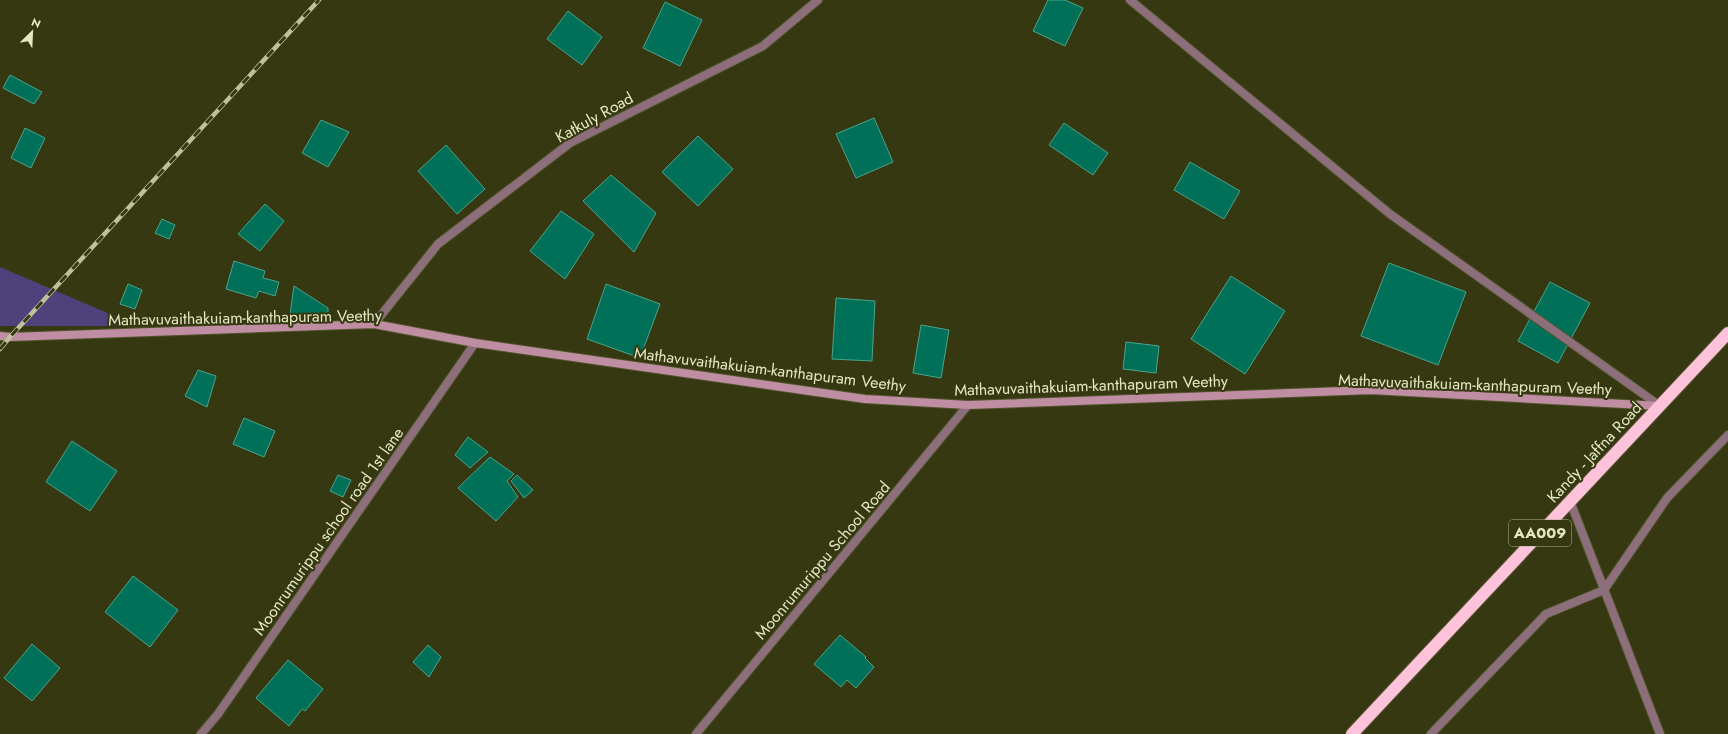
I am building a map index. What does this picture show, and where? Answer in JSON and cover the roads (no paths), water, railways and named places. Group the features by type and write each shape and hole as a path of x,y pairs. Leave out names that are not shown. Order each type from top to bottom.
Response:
{"highway":[{"name":"Kandy - Jaffna Road","path":"1352,734 1728,333"}],"street":[{"name":"Katkuly Road","path":"374,324 438,244 570,143 763,46 818,0"},
{"path":"1130,0 1390,214 1660,406"},
{"name":"Mathavuvaithakuiam-kanthapuram Veethy","path":"0,336 18,337 374,324 475,343 865,399 968,405 1371,390 1660,406"},
{"name":"Moonrumurippu school road 1st lane","path":"201,734 218,714 475,343"},
{"name":"Moonrumurippu School Road","path":"696,734 968,405"},
{"path":"1431,734 1546,614 1604,590 1667,498 1728,435"},
{"path":"1570,501 1660,734"}],"railway":[{"path":"0,349 319,0"}]}
